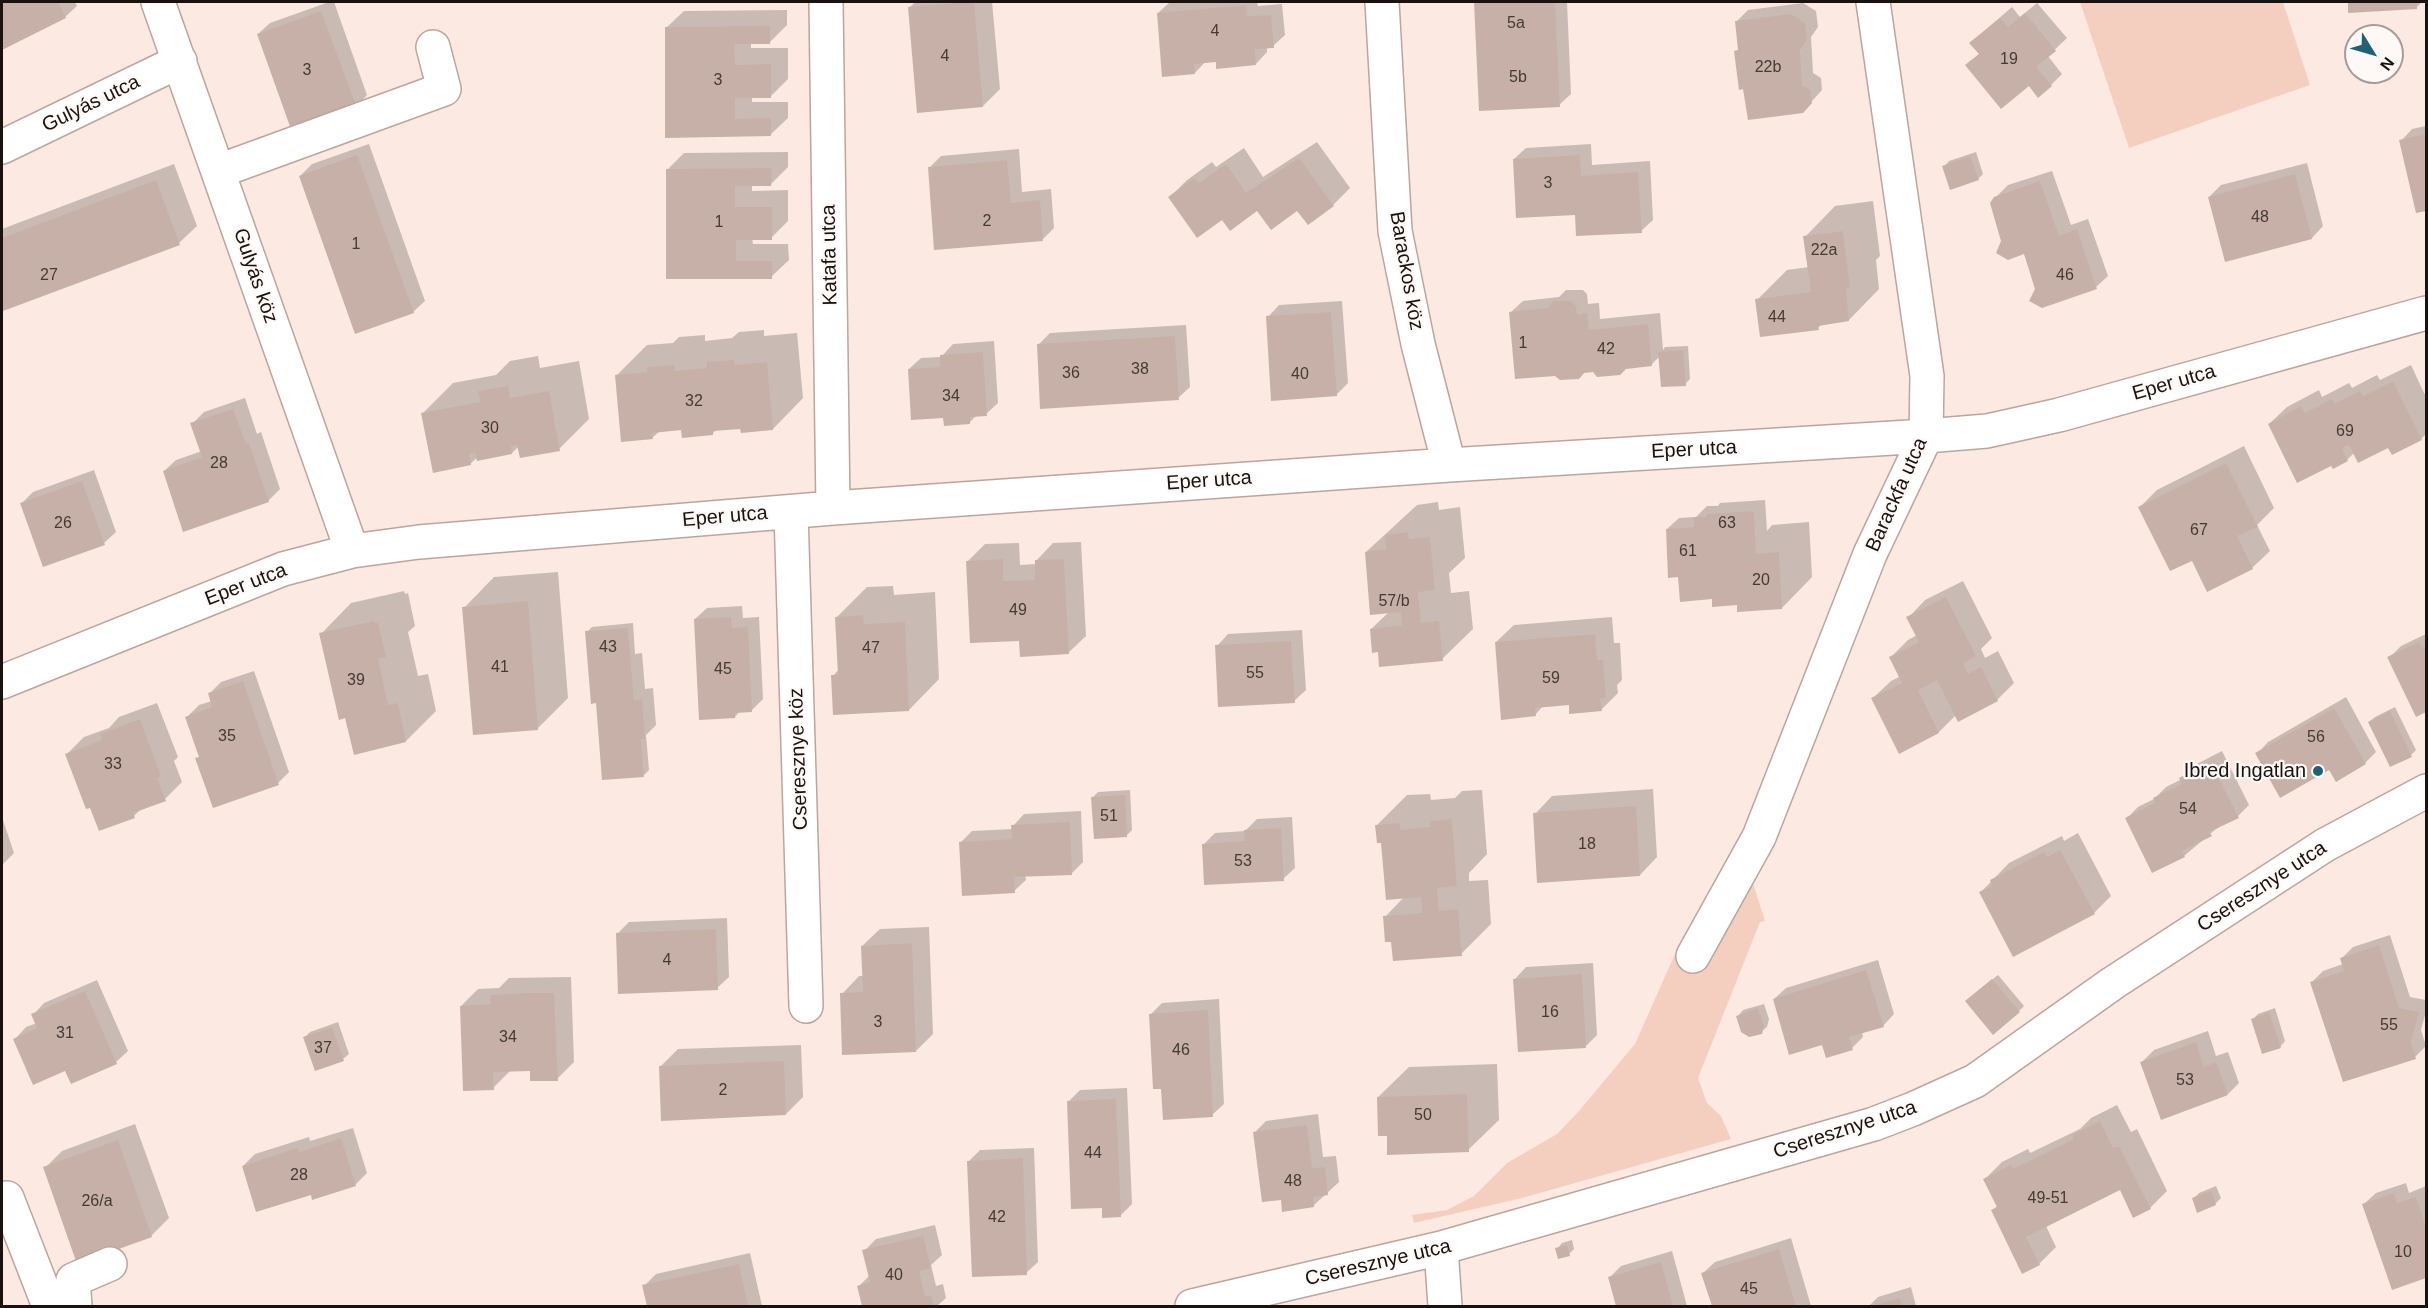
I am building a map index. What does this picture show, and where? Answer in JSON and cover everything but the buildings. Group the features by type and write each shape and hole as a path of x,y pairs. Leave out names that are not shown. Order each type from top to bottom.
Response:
{"street":[{"name":"Gulyás köz","path":"158,2 352,551"},
{"name":"Katafa utca","path":"826,2 833,508"},
{"name":"Barackos köz","path":"1382,2 1395,231 1418,344 1449,465"},
{"name":"Barackfa utca","path":"1693,956 1759,837 1870,554 1926,436 1927,376 1873,2"},
{"path":"219,171 444,89 433,47"},
{"name":"Gulyás utca","path":"2,147 180,61"},
{"name":"Eper utca","path":"2,681 283,569 352,551 419,542 833,508 1449,465 1987,431 2059,416 2427,313"},
{"name":"Cseresznye köz","path":"791,512 806,1006"},
{"name":"Cseresznye utca","path":"1192,1306 1441,1248 1874,1124 1913,1109 1975,1081 2113,983 2315,851 2427,791"},
{"path":"2,1200 7,1198 49,1306"},
{"path":"1441,1248 1444,1306"},
{"path":"75,1306 73,1280 110,1264"}],"shaded area":[{"path":"2080,2 2283,2 2310,85 2129,148"},
{"path":"1751,877 1765,921 1760,922 1698,1078 1707,1103 1721,1116 1731,1139 1522,1198 1414,1223 1412,1215 1447,1210 1474,1196 1507,1163 1557,1134 1635,1044 1675,954 1702,958"}],"place":[{"name":"Ibred Ingatlan","path":"2318,771"}]}
